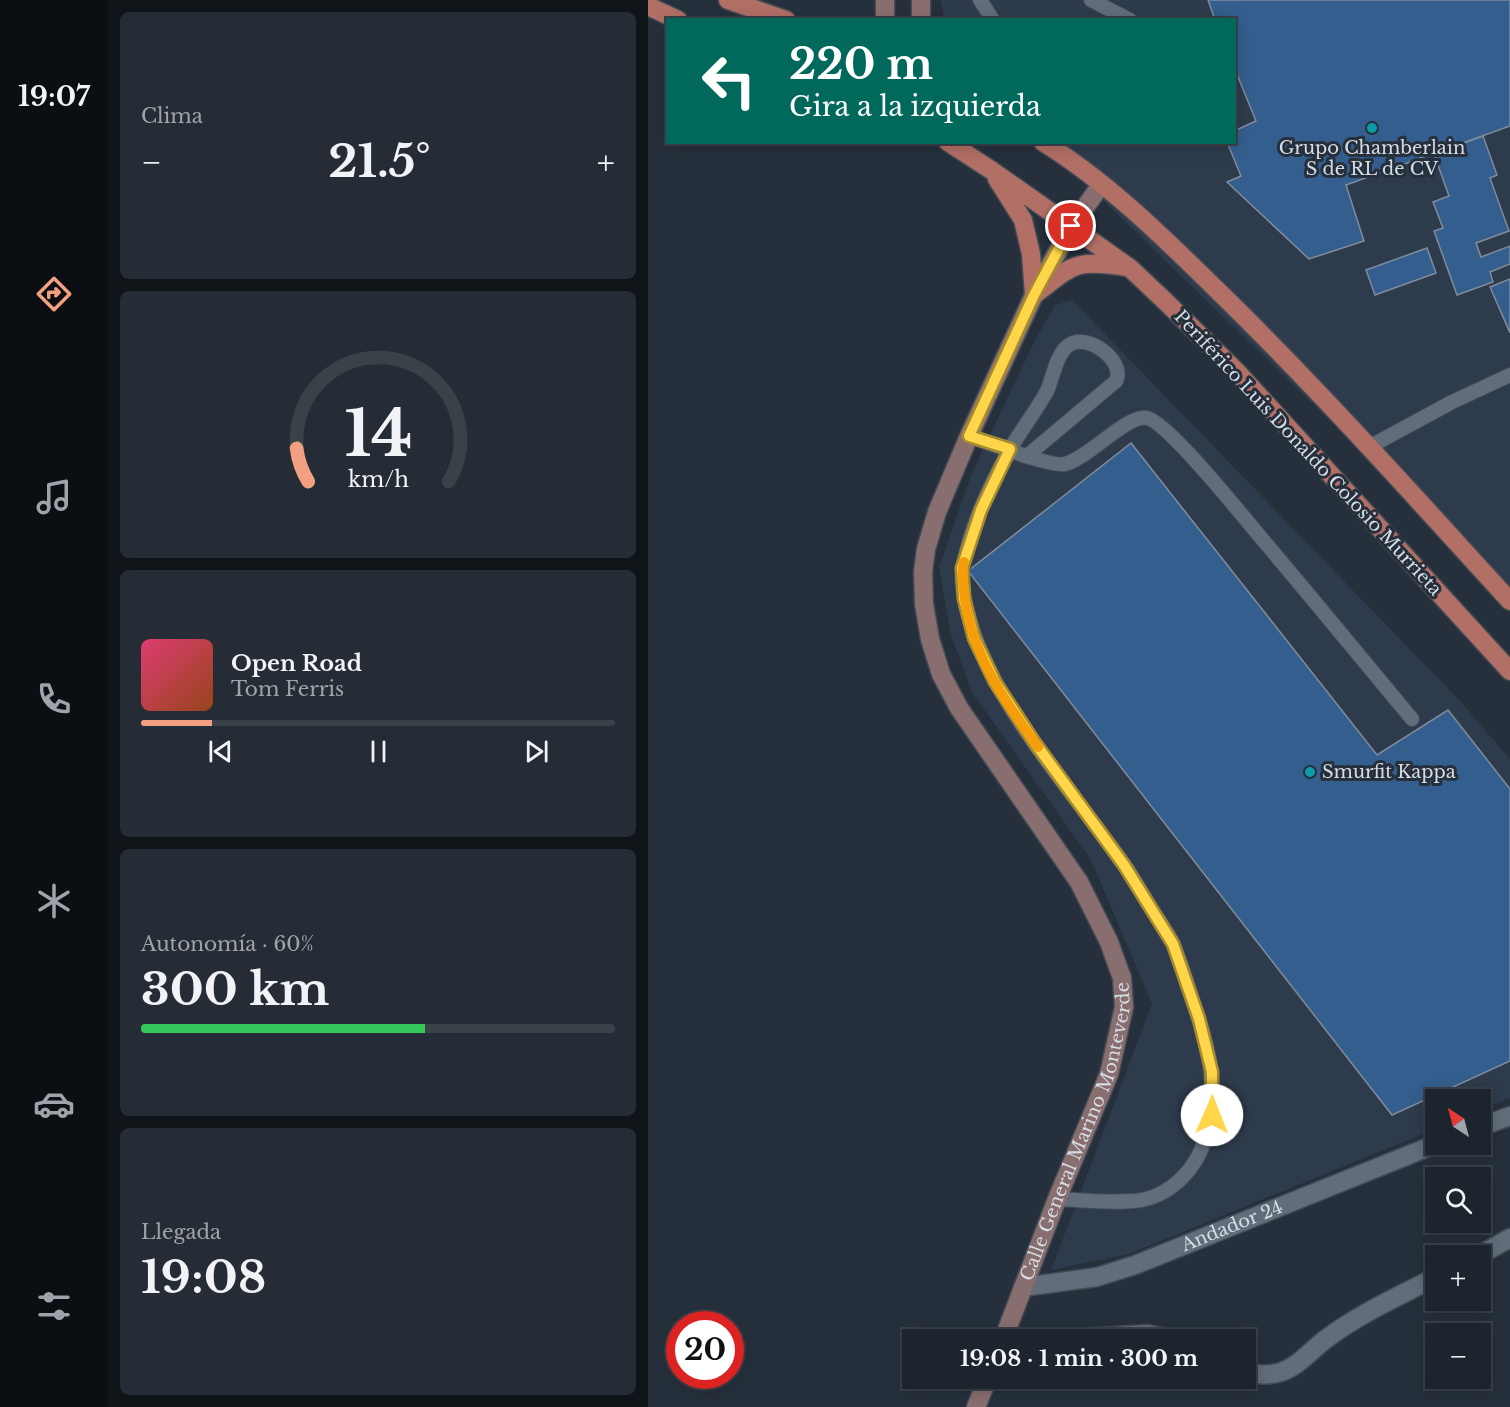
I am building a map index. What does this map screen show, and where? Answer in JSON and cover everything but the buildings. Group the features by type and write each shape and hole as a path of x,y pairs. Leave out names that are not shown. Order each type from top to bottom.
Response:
{"main road":[{"path":"728,0 780,18"},
{"path":"648,6 674,18"},
{"name":"Periférico Luis Donaldo Colosio Murrieta","path":"951,144 1130,268 1239,374 1510,671"},
{"path":"1046,144 1101,185 1173,247 1264,336 1510,601"},
{"path":"991,170 1023,220 1031,254 1034,295"},
{"path":"1034,295 1069,267 1084,263 1130,268"}],"street":[{"path":"885,0 885,18"},
{"path":"921,0 921,18"},
{"name":"Calle General Marino Monteverde","path":"1007,1329 1056,1199 1109,1074 1124,1007 1122,978 1109,942 1079,882 959,708 941,674 930,639 924,604 923,572 926,549 937,512 969,436 1034,295 1071,226 1101,185"},
{"path":"1491,1123 1510,1116"},
{"name":"Andador 24","path":"1023,1287 1097,1277 1135,1266 1425,1148"},
{"path":"1491,1249 1510,1239"},
{"path":"1256,1374 1267,1376 1284,1371 1347,1326 1425,1283"},
{"path":"976,1407 983,1389"}],"lane":[{"path":"980,0 992,18"},
{"path":"1091,0 1126,18"},
{"path":"1027,456 1116,381 1119,375 1118,369 1099,348 1087,341 1070,343 1065,349 1046,392 1010,449 981,510 962,568 964,599 974,638 995,682 1035,743 1124,865 1173,944 1199,1019 1212,1072 1212,1115 1201,1154 1180,1180 1163,1193 1143,1200 1056,1199"},
{"path":"1369,447 1452,402 1510,375"},
{"path":"969,436 1048,463 1063,465 1079,459 1135,418 1148,418 1160,425 1218,486 1412,719"}],"shaded area":[{"path":"941,0 1510,0 1510,595 1045,144 1236,144 1236,18 944,18"},
{"path":"1072,300 1460,701 1510,759 1510,1098 1491,1106 1491,1089 1425,1089 1425,1133 1129,1254 1051,1270 1152,1004 1091,860 972,692 951,635 939,567 972,473 1035,340 1055,305"}],"slow traffic":[{"path":"964,562 962,568 964,599 974,638 995,682 1038,747"}],"place":[{"name":"Grupo Chamberlain S de RL de CV","path":"1372,128"},
{"name":"Smurfit Kappa","path":"1310,772"}],"route":[{"path":"1071,226 1034,295 969,436 1010,449 990,488 973,532 962,568 964,599 974,638 995,682 1035,743 1124,865 1173,944 1199,1019 1212,1072 1212,1115"}]}
